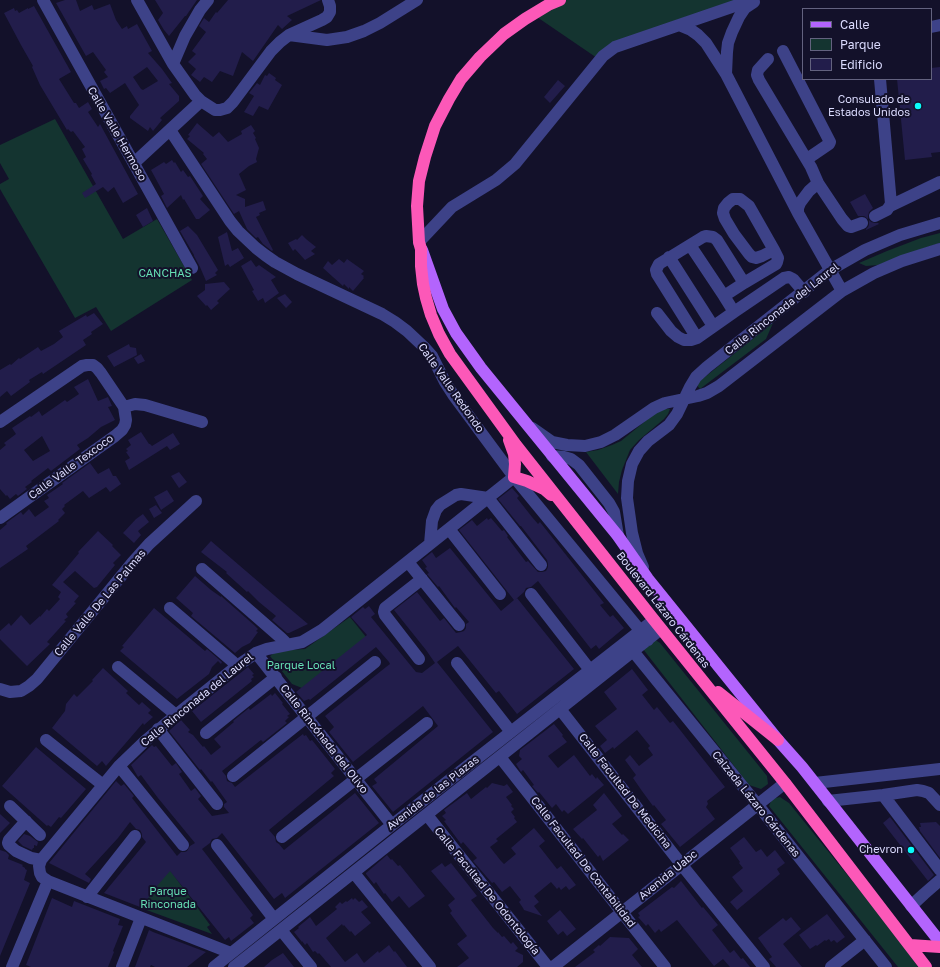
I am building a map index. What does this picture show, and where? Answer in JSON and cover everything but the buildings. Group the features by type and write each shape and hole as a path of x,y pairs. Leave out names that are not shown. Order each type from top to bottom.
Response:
{"highway":[{"name":"Boulevard Lázaro Cárdenas","path":"560,0 548,5 504,34 476,62 461,79 435,126 419,182 417,206 423,284 426,298 439,334 450,354 516,445 785,783 926,967"},
{"path":"500,423 514,454 514,477 527,480 544,489 565,506"},
{"path":"701,679 778,740"},
{"path":"910,945 940,947"}],"main road":[{"name":"Boulevard Lázaro Cárdenas","path":"420,245 443,309 456,333 481,368 525,424 618,536 648,579 778,740 815,783 940,942"}],"street":[{"name":"Calle Valle Hermoso","path":"43,0 192,268"},
{"path":"137,0 173,64 195,95 215,110 227,108 233,102 271,51 280,42 289,35 327,17 330,12 328,0"},
{"path":"173,64 185,36 200,10 208,0"},
{"path":"289,35 327,40 347,38 380,24 417,0"},
{"path":"420,245 452,207 496,180 515,164 603,56 608,52 624,43 752,0"},
{"path":"726,74 728,42 732,32 745,8 758,0"},
{"path":"679,25 691,30 706,43 726,74 798,213 842,291"},
{"path":"783,51 830,142 807,159"},
{"path":"768,59 758,70 759,80 807,159 818,183 848,226 851,227 862,223"},
{"path":"880,80 891,202 890,206"},
{"path":"134,162 201,101"},
{"name":"Calle Valle Redondo","path":"170,130 230,222 256,248 275,262 297,274 396,322 408,331 424,347 432,356 454,396 514,477 644,635"},
{"path":"875,216 887,210 890,206 940,182"},
{"path":"798,213 800,203 809,191 818,183"},
{"path":"724,296 776,264 778,258 774,250 749,206 740,199 733,199 728,203 724,208 723,213 734,234 749,254 756,258 774,250"},
{"name":"Calle Rinconada del Laurel","path":"648,579 637,554 632,534 627,498 628,481 632,464 638,451 648,441 669,425 677,414 696,377 830,270 865,250 900,235 940,223"},
{"path":"697,338 657,274 656,270 659,264 703,237 713,237 717,240 744,283"},
{"path":"690,245 734,312"},
{"name":"Calle Rinconada del Laurel","path":"525,424 552,442 585,446 601,442 654,408 665,403 707,393 719,386 842,291 902,261 940,249"},
{"path":"669,257 713,326"},
{"path":"657,313 678,337 684,340 691,340 697,338 784,278 789,277 804,292"},
{"path":"0,422 82,366 87,365 93,365 102,373 124,407 135,404 145,405 202,422"},
{"name":"Calle Valle Texcoco","path":"0,518 122,430 126,420 124,407"},
{"name":"Calle Rinconada del Laurel","path":"41,860 119,766 145,741 176,715 237,666 256,653 267,649 302,642 322,630 514,477"},
{"path":"430,544 432,521 436,510 440,505 456,495 461,494 488,498 541,565"},
{"name":"Calle Valle De Las Palmas","path":"0,689 10,692 21,691 29,686 149,544 196,501"},
{"path":"449,529 500,594"},
{"path":"408,562 459,625"},
{"path":"202,569 288,645"},
{"path":"419,659 384,612 385,608 422,579"},
{"path":"531,594 590,670"},
{"path":"170,608 237,666"},
{"name":"Avenida de las Plazas","path":"234,967 500,758 560,709 629,647 658,625"},
{"name":"Avenida de las Plazas","path":"214,967 590,670 629,647"},
{"name":"Calzada Lázaro Cárdenas","path":"629,647 757,804 886,967"},
{"name":"Calle Rincónada del Olivo","path":"256,653 392,825"},
{"path":"233,776 375,662"},
{"path":"457,663 511,732"},
{"path":"118,667 176,715"},
{"path":"206,733 276,677"},
{"name":"Calle Facultad De Medicina","path":"560,709 681,864 764,967"},
{"path":"282,837 427,723"},
{"path":"158,730 217,804"},
{"path":"46,740 103,785"},
{"name":"Calle Facultad De Contabilidad","path":"500,758 665,967"},
{"path":"119,766 183,845"},
{"path":"815,783 940,769"},
{"name":"Avenida Uabc","path":"553,967 785,783"},
{"path":"828,800 917,790 929,794 940,806"},
{"path":"883,795 940,870"},
{"path":"10,806 40,835"},
{"name":"Calle Facultad De Odontología","path":"426,815 548,967"},
{"path":"26,821 8,843 16,851 31,858 41,860 39,866 40,873 42,877 48,881 231,953"},
{"path":"87,897 135,836"},
{"path":"217,845 274,919"},
{"path":"354,872 430,967"},
{"path":"911,906 940,880"},
{"path":"12,967 48,881"},
{"path":"122,967 141,918"},
{"path":"281,930 311,967"},
{"path":"831,967 865,940"}],"green space":[{"path":"565,0 754,0 672,28 600,60 534,15"},
{"name":"CANCHAS","path":"55,119 123,239 157,219 192,280 111,331 96,307 75,318 0,189 0,184 9,179 0,163 0,145"},
{"path":"940,233 940,243 878,265 866,266 859,263 921,238"},
{"path":"773,323 766,339 700,389 696,384"},
{"path":"664,409 670,409 664,419 639,440 630,450 622,470 618,494 586,452 598,450 621,441 654,414"},
{"name":"Parque Local","path":"350,617 366,637 302,688 292,684 270,656 277,651 305,649"},
{"path":"654,639 660,643 767,776 768,784 761,789 749,785 643,649"},
{"path":"780,797 789,803 896,935 918,967 898,967 769,806 772,799"},
{"name":"Parque Rinconada","path":"170,870 210,925 207,927 212,934 141,908 145,903 142,899"}],"place":[{"name":"Consulado de Estados Unidos","path":"918,106"},
{"name":"Chevron","path":"911,850"}]}
